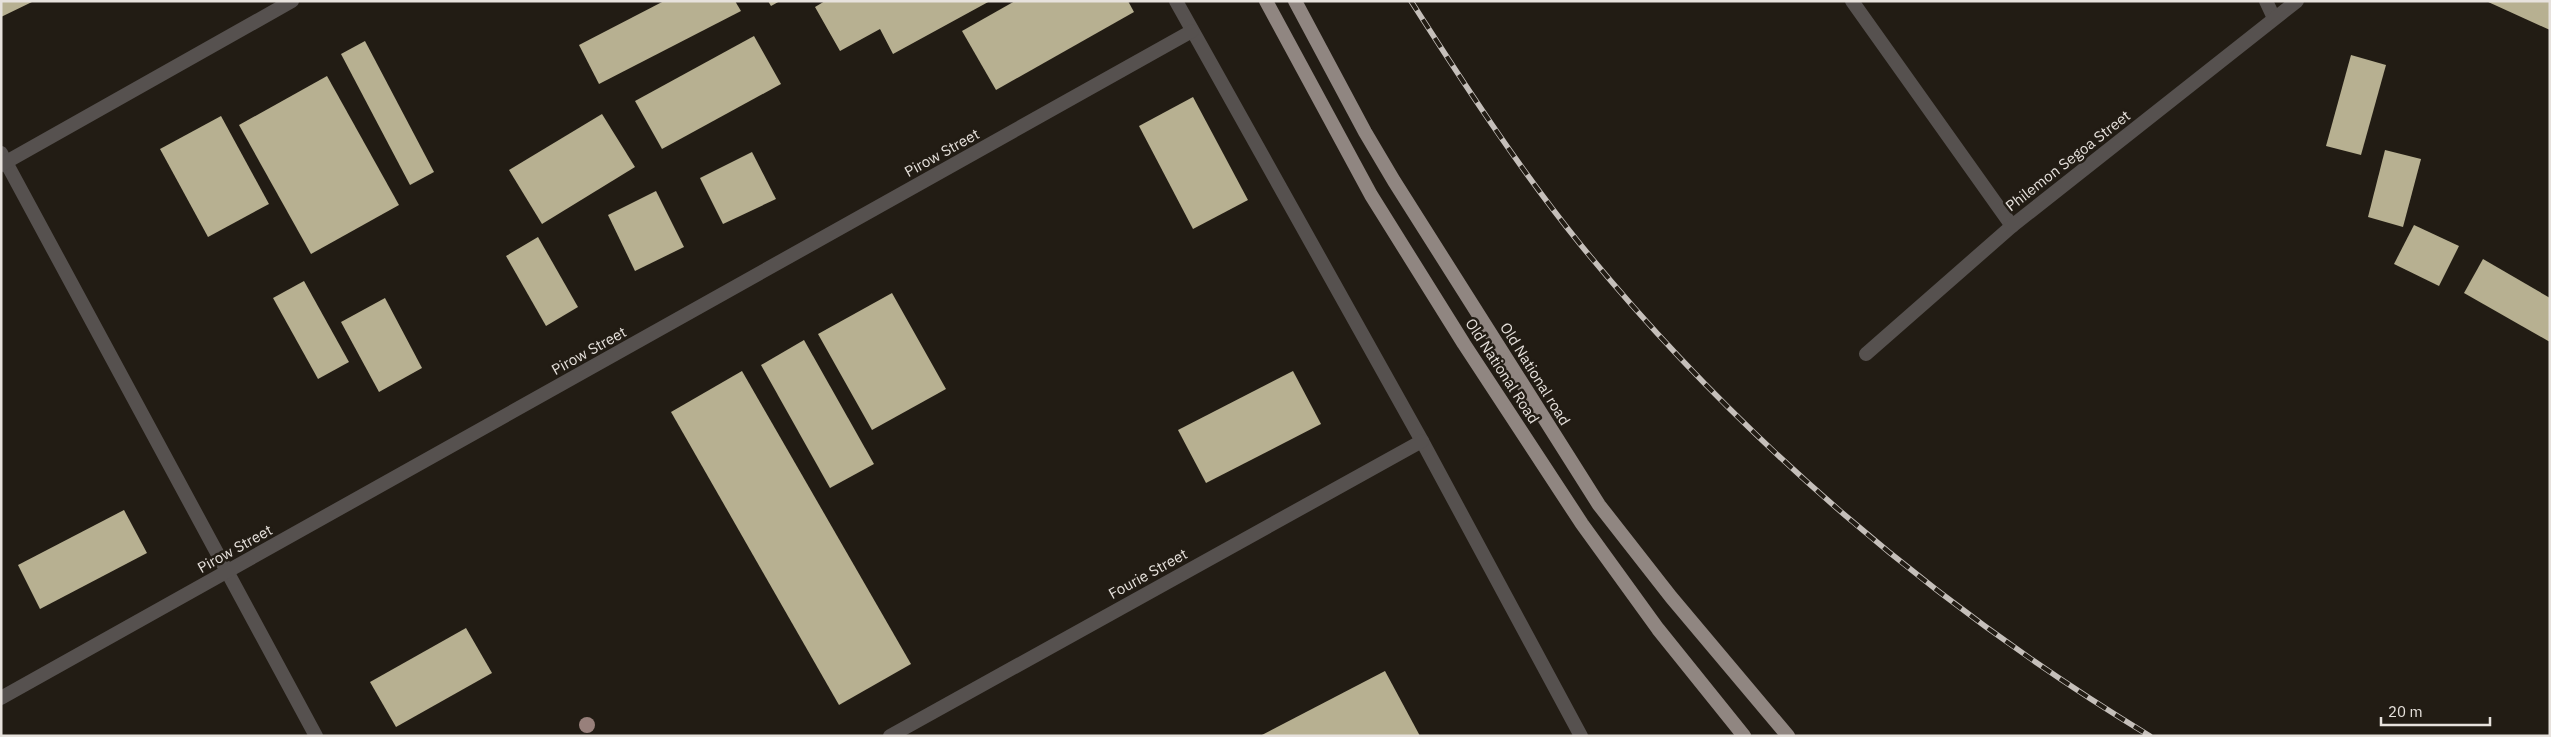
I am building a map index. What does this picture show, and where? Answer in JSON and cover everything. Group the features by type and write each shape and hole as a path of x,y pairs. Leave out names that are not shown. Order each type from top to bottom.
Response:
{"main road":[{"name":"Old National Road","path":"1266,1 1371,195 1464,344 1582,524 1658,629 1744,736"},
{"name":"Old National road","path":"1295,1 1365,132 1394,181 1599,505 1671,597 1788,736"}],"street":[{"path":"292,1 3,160 316,736"},
{"path":"1176,1 1422,441 1581,736"},
{"path":"1852,1 2012,226"},
{"path":"2266,1 2274,18"},
{"name":"Philemon Segoa Street","path":"1866,354 2012,226 2297,1"},
{"name":"Pirow Street","path":"1,698 1192,32"},
{"name":"Fourie Street","path":"890,736 1422,441"}],"building":[{"path":"1,1 34,1 1,17"},
{"path":"664,1 735,1 741,11 599,84 579,45"},
{"path":"768,1 780,1 771,6"},
{"path":"825,1 990,1 893,54 880,29 840,51 815,7"},
{"path":"1015,1 1128,1 1134,12 996,90 962,31"},
{"path":"2486,1 2550,1 2550,30"},
{"path":"754,36 781,84 662,149 635,101"},
{"path":"365,41 434,172 410,185 341,54"},
{"path":"2351,55 2386,65 2361,155 2326,146"},
{"path":"327,76 399,205 311,254 239,125"},
{"path":"1193,97 1248,200 1193,229 1139,126"},
{"path":"602,114 635,167 542,224 509,170"},
{"path":"221,116 269,204 208,237 160,149"},
{"path":"2385,150 2421,159 2403,227 2368,217"},
{"path":"752,152 776,199 723,224 700,178"},
{"path":"656,191 684,247 635,271 608,215"},
{"path":"2414,225 2459,246 2439,286 2394,264"},
{"path":"538,237 578,307 546,326 506,256"},
{"path":"2483,259 2550,298 2550,342 2464,293"},
{"path":"304,281 349,362 318,379 273,298"},
{"path":"892,293 946,389 872,430 818,334"},
{"path":"385,298 422,368 379,392 341,322"},
{"path":"804,340 874,464 830,488 761,365"},
{"path":"742,371 911,664 839,705 671,412"},
{"path":"1293,371 1321,424 1206,483 1178,430"},
{"path":"124,510 147,553 40,609 18,565"},
{"path":"466,628 492,673 396,727 370,682"},
{"path":"1385,671 1420,736 1260,736"}],"railway":[{"path":"1411,1 1492,125 1557,215 1641,316 1706,385 1774,451 1844,514 1917,575 1993,632 2070,686 2150,736"}]}
